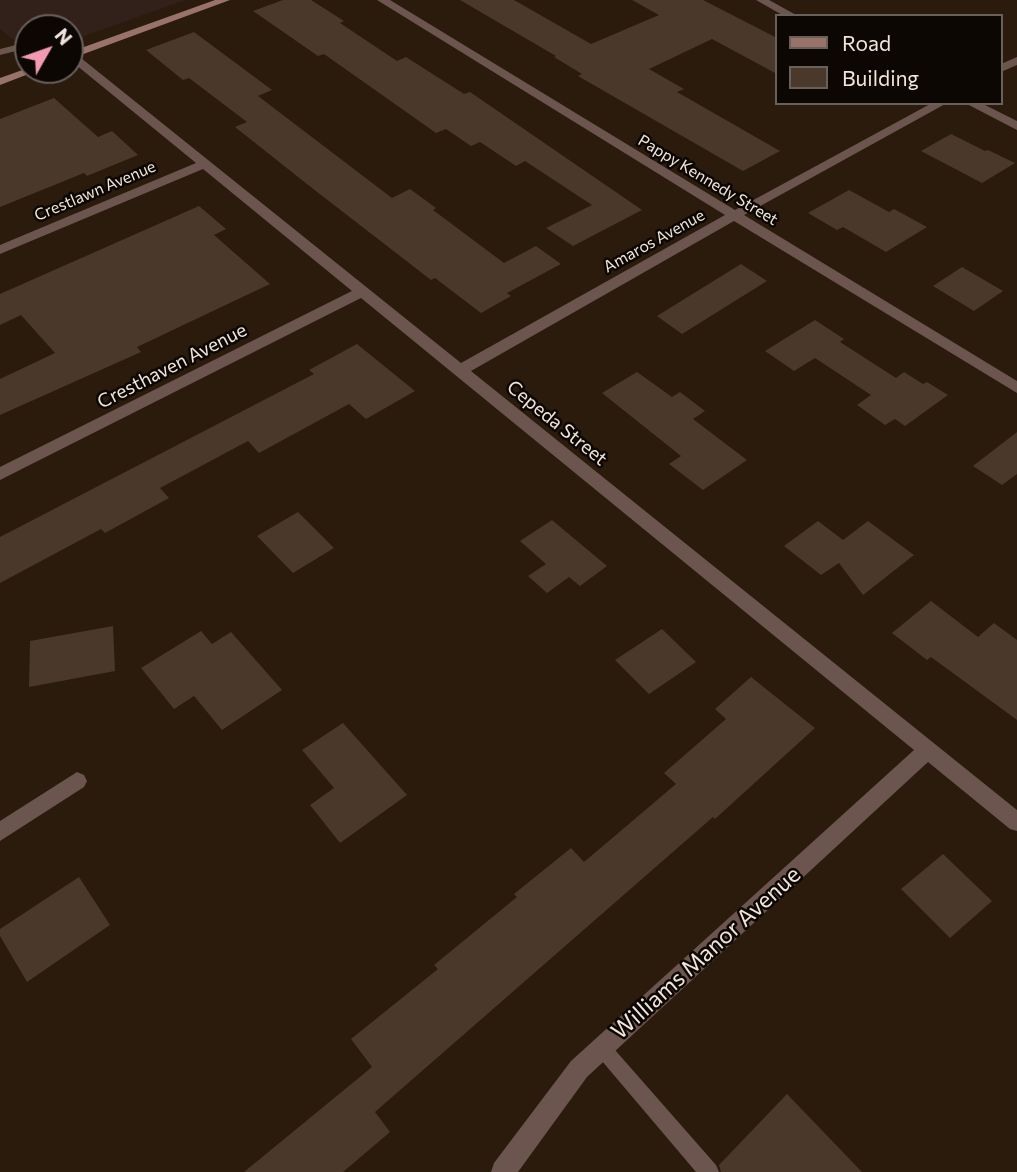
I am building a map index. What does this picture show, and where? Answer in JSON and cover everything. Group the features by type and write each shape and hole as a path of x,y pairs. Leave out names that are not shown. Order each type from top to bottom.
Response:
{"street":[{"path":"84,51 225,0"},
{"name":"Pappy Kennedy Street","path":"382,0 1017,388"},
{"path":"761,0 789,14"},
{"name":"Cepeda Street","path":"84,67 1017,822"},
{"name":"Amaros Avenue","path":"459,371 733,216 937,105"},
{"path":"975,105 1017,125"},
{"name":"Crestlawn Avenue","path":"0,250 204,164"},
{"name":"Cresthaven Avenue","path":"0,474 361,292"},
{"name":"Williams Manor Avenue","path":"503,1172 579,1069 927,750"},
{"path":"0,832 77,781"}],"lane":[{"path":"602,1048 709,1172"}],"shaded area":[{"path":"0,0 185,0 84,36 84,14 14,14 14,40 0,29"}],"building":[{"path":"283,0 311,0 397,61 406,57 464,94 470,92 642,210 573,246 546,228 592,205 525,161 516,166 480,142 471,146 446,129 436,133 324,54 318,56 253,11"},
{"path":"460,0 514,0 591,44 659,15 632,0 703,0 776,37 776,73 712,39 649,69 684,89 677,92 780,151 743,171 578,76 582,74 554,57 556,56"},
{"path":"194,32 272,90 258,96 392,198 410,189 436,208 433,210 504,263 536,246 561,264 507,293 511,296 481,313 435,278 431,280 312,188 235,127 247,122 189,78 183,80 146,50"},
{"path":"54,98 98,137 112,131 138,155 87,176 84,173 0,207 0,119"},
{"path":"951,134 1015,163 982,183 921,151"},
{"path":"849,190 889,212 894,209 927,227 886,252 843,227 837,230 808,213"},
{"path":"199,206 226,229 214,235 270,284 137,347 141,352 0,415 0,379 55,353 21,315 0,325 0,294"},
{"path":"741,264 767,281 682,334 657,316"},
{"path":"962,267 1003,291 974,311 933,286"},
{"path":"815,320 844,339 840,342 896,378 904,372 948,395 905,426 895,419 885,425 857,405 871,395 815,358 794,371 765,351"},
{"path":"357,344 415,391 366,419 349,404 259,453 248,441 160,488 169,498 105,533 101,529 0,583 0,537 314,374 309,370"},
{"path":"637,372 672,397 680,392 705,411 693,419 747,460 703,490 669,464 681,456 602,393"},
{"path":"1017,432 1017,474 1002,485 973,466"},
{"path":"298,512 334,548 293,573 257,536"},
{"path":"552,520 607,566 580,586 569,577 547,593 528,576 546,564 520,541"},
{"path":"818,521 843,540 868,521 914,555 863,595 839,563 821,575 784,546"},
{"path":"931,601 978,637 994,623 1017,640 1017,720 931,657 927,660 892,633"},
{"path":"113,626 115,671 29,687 30,641"},
{"path":"662,629 696,662 649,694 615,660"},
{"path":"201,631 212,644 231,632 282,690 222,730 194,696 174,709 141,668"},
{"path":"751,677 815,728 715,819 713,817 375,1112 390,1132 343,1172 244,1172 372,1067 351,1039 438,969 434,965 517,897 514,894 571,848 584,862 676,784 664,773 726,719 715,709"},
{"path":"343,723 407,795 340,843 310,805 334,788 302,750"},
{"path":"943,854 992,901 950,938 901,889"},
{"path":"79,877 110,925 27,982 0,936 0,929"},
{"path":"787,1094 862,1172 721,1172 719,1165"}]}
